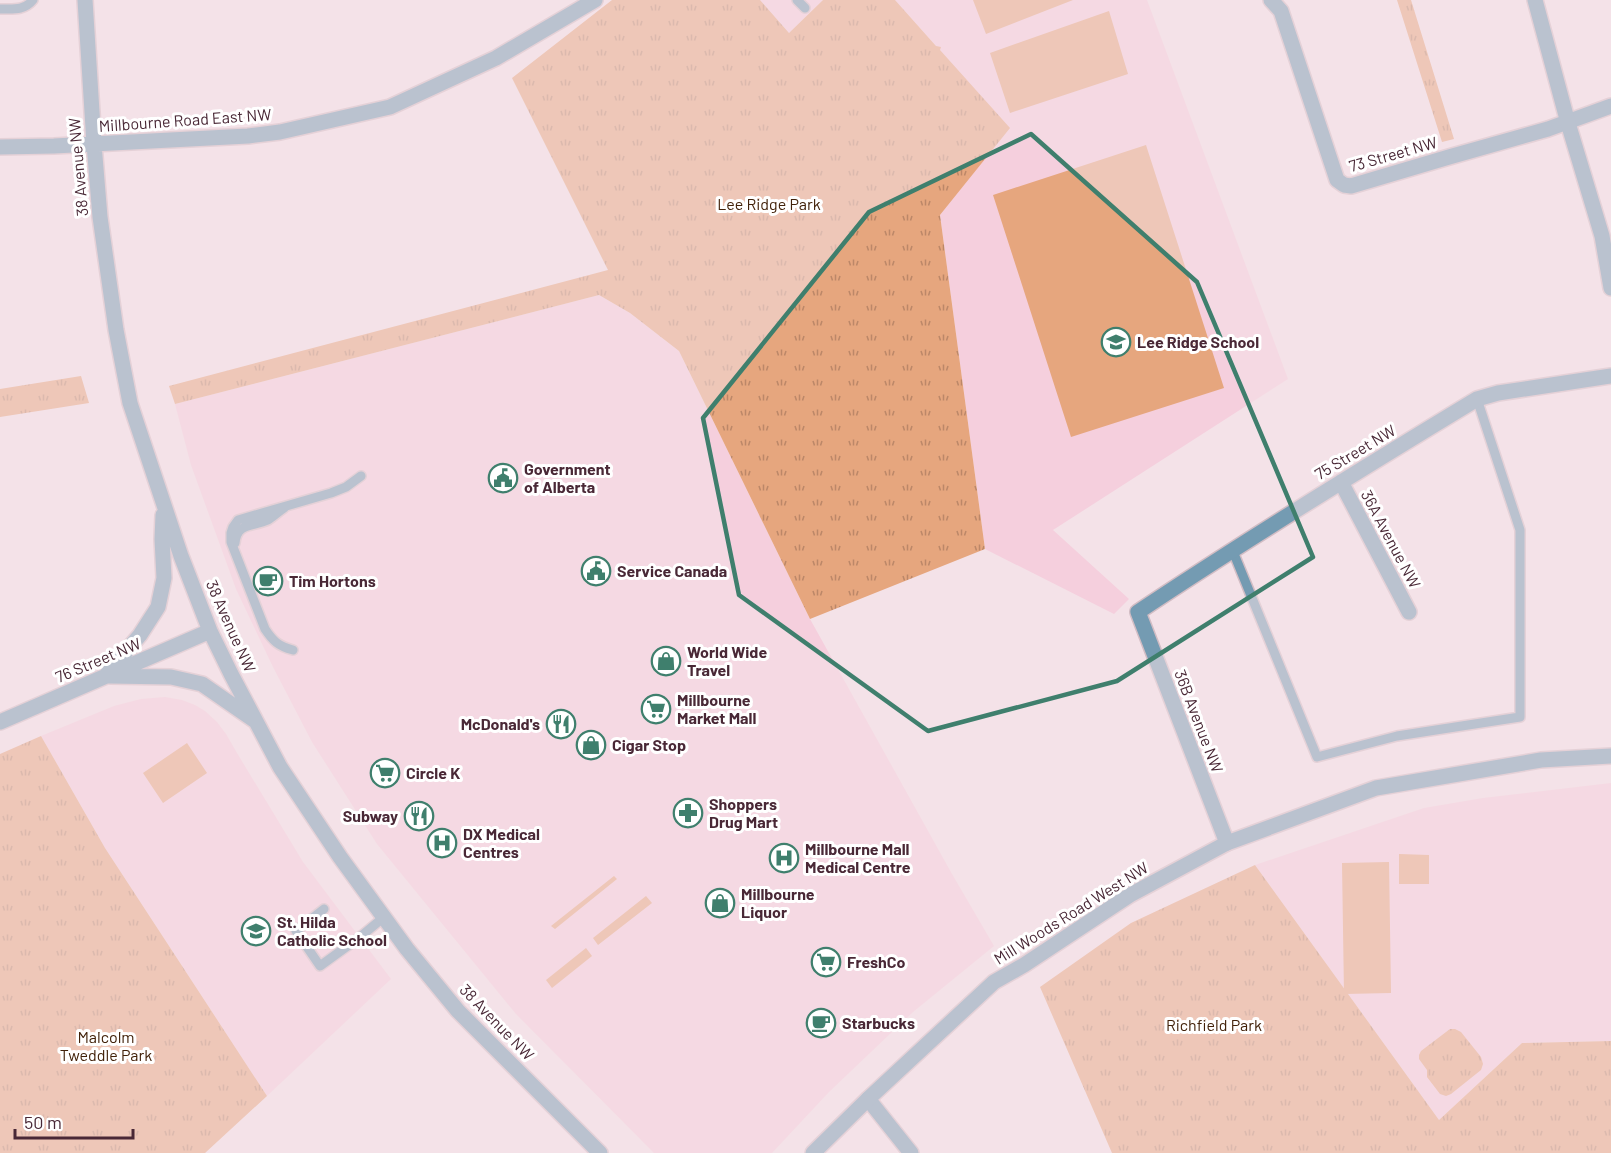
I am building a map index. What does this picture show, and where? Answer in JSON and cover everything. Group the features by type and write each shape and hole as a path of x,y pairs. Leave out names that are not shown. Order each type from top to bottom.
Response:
{"street":[{"name":"38 Avenue NW","path":"85,0 100,217 116,330 129,397 164,507 210,631 280,767 340,857 419,965 458,1011 600,1153"},
{"name":"Millbourne Road East NW","path":"0,147 248,136 280,132 390,107 496,58 595,0"},
{"name":"73 Street NW","path":"1271,0 1281,10 1337,180 1344,185 1351,186 1568,123 1611,106"},
{"path":"1535,0 1568,123 1602,236 1611,288"},
{"name":"75 Street NW","path":"1138,612 1232,549 1477,399 1498,393 1611,376"},
{"name":"36A Avenue NW","path":"1341,482 1410,612"},
{"path":"105,676 140,635 158,607 164,578 162,539 164,507"},
{"name":"36B Avenue NW","path":"1138,612 1227,843"},
{"name":"76 Street NW","path":"0,722 210,631"},
{"path":"105,676 171,677 202,684 257,722"},
{"name":"Mill Woods Road West NW","path":"813,1153 994,982 1024,965 1130,895 1227,843 1376,788 1541,760 1611,756"},
{"path":"868,1099 911,1153"}],"lane":[{"path":"0,9 22,9 33,0"},
{"path":"797,0 805,8"},
{"path":"1232,549 1317,756 1397,736 1520,717 1520,530 1477,399"},
{"path":"292,650 280,647 265,629 239,563 235,544 237,533 248,525 269,519 288,505 331,493 346,487 361,476"},
{"path":"324,909 296,932 320,966 384,917"}],"highlighted area":[{"path":"1031,134 1197,282 1313,557 1117,681 928,731 739,595 703,418 869,212"}],"shaded area":[{"path":"760,0 823,0 789,33"},
{"name":"Lee Ridge School","path":"895,0 1147,0 1288,379 1053,530 1129,599 1114,614 985,549 940,215 1009,128"},
{"name":"Millbourne Market Mall","path":"599,295 630,313 679,351 810,619 994,946 913,1012 829,1092 772,1153 654,1153 516,1014 377,844 312,742 236,589 191,465 175,404"},
{"name":"St. Hilda Catholic School","path":"165,697 195,705 217,722 303,862 391,979 267,1096 105,848 41,736 114,706 141,699"},
{"path":"1611,783 1611,1041 1522,1043 1439,1120 1255,865 1424,808 1483,798"}],"green space":[{"name":"Lee Ridge Park","path":"612,0 760,0 789,33 823,0 895,0 936,46 941,47 940,50 1010,128 940,215 985,549 810,619 679,351 630,313 599,295 175,404 169,386 608,270 512,78"},
{"path":"973,0 1073,0 986,34"},
{"path":"1397,0 1411,0 1454,139 1442,142"},
{"path":"1109,11 1128,74 1010,113 990,53"},
{"path":"1146,145 1224,388 1071,437 993,195"},
{"path":"81,376 89,403 0,417 0,389"},
{"name":"Malcolm Tweddle Park","path":"41,736 105,848 267,1096 205,1153 0,1153 0,754"},
{"path":"187,743 207,773 163,803 143,773"},
{"path":"1399,854 1429,855 1429,884 1399,884"},
{"path":"1389,862 1391,993 1344,994 1342,863"},
{"name":"Richfield Park","path":"1255,865 1439,1120 1522,1043 1611,1041 1611,1153 1112,1153 1040,987 1131,923"},
{"path":"614,876 617,879 555,929 551,926"},
{"path":"646,896 652,903 598,945 593,938"},
{"path":"586,948 592,956 552,988 546,980"},
{"path":"1450,1029 1461,1032 1481,1057 1483,1064 1481,1070 1446,1096 1440,1094 1427,1077 1427,1070 1419,1059 1419,1055"}],"place":[{"name":"Lee Ridge School","path":"1116,342"},
{"name":"Government of Alberta","path":"503,478"},
{"name":"Service Canada","path":"596,571"},
{"name":"Tim Hortons","path":"268,581"},
{"name":"World Wide Travel","path":"666,661"},
{"name":"Millbourne Market Mall","path":"656,709"},
{"name":"McDonald's","path":"561,724"},
{"name":"Cigar Stop","path":"591,745"},
{"name":"Circle K","path":"385,773"},
{"name":"Shoppers Drug Mart","path":"688,813"},
{"name":"Subway","path":"419,816"},
{"name":"DX Medical Centres","path":"442,843"},
{"name":"Millbourne Mall Medical Centre","path":"784,858"},
{"name":"Millbourne Liquor","path":"720,903"},
{"name":"St. Hilda Catholic School","path":"256,931"},
{"name":"FreshCo","path":"826,962"},
{"name":"Starbucks","path":"821,1023"}]}
